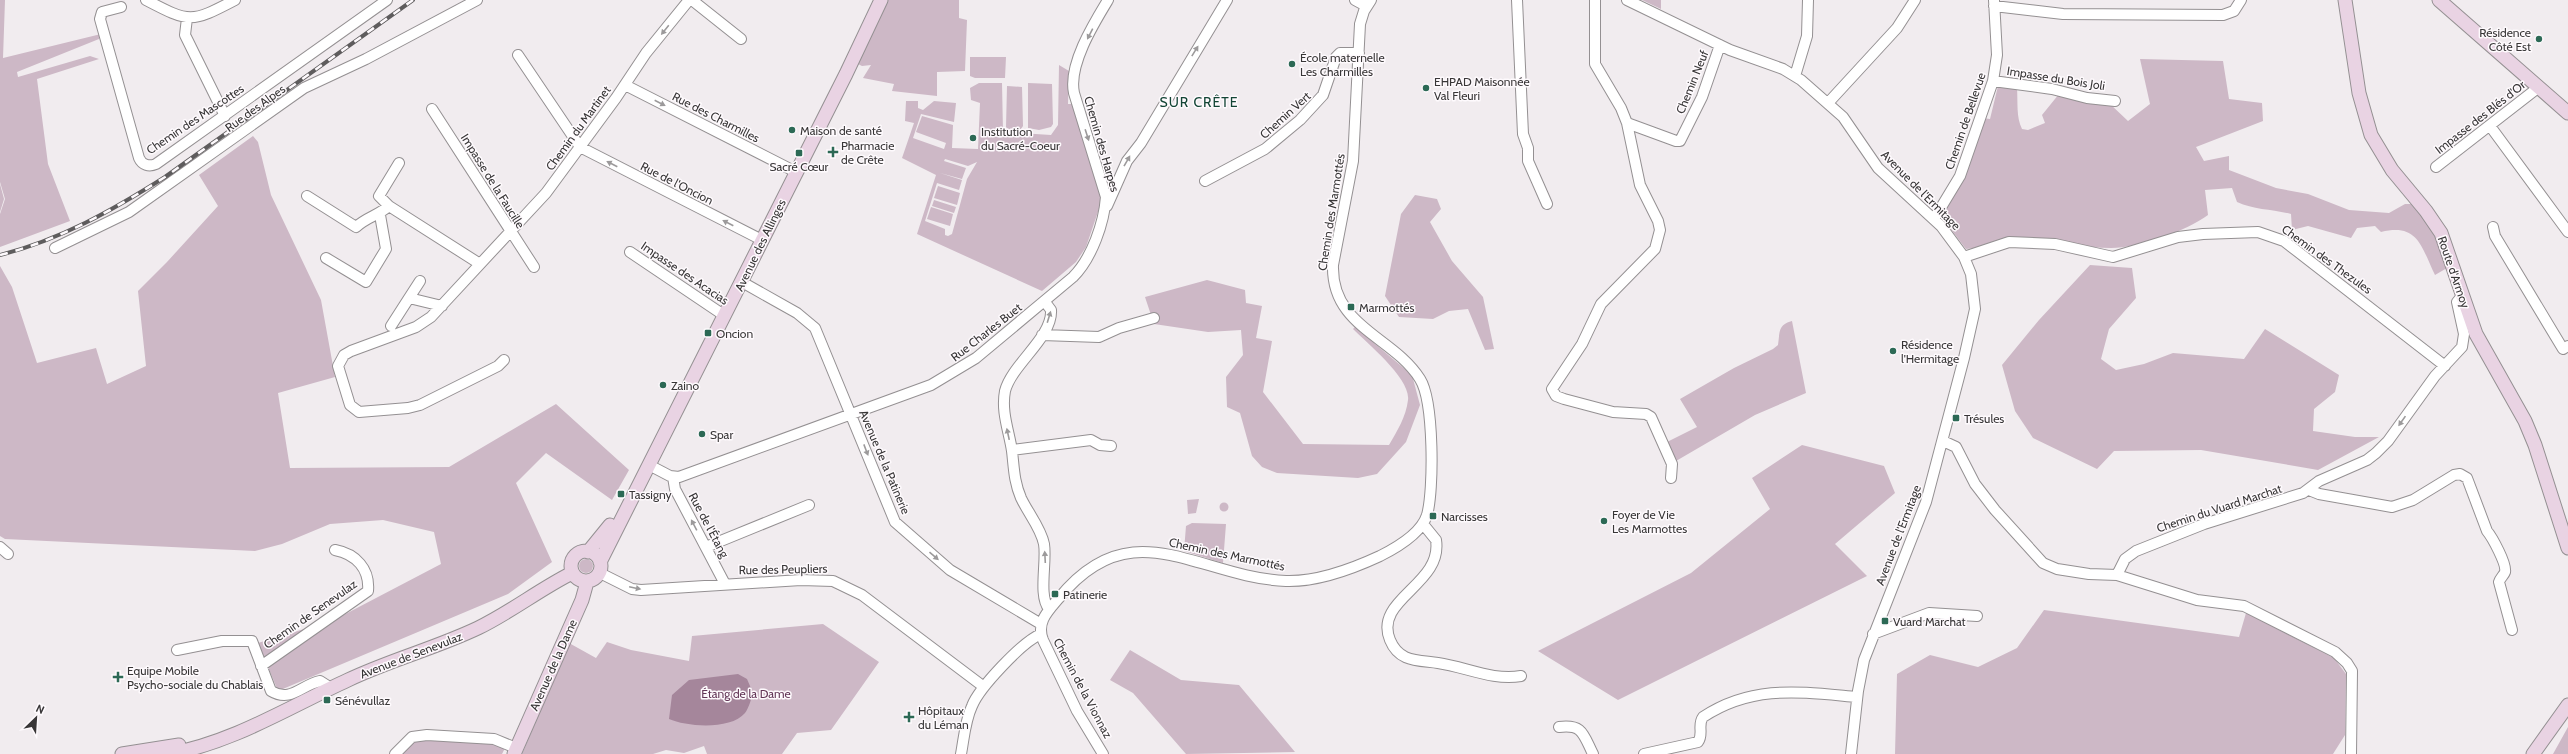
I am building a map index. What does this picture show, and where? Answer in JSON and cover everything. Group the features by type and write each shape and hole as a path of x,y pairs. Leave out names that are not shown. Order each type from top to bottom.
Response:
{"main road":[{"name":"Avenue des Allinges","path":"600,567 637,488 742,282 881,0"},
{"name":"Route d'Armoy","path":"2345,0 2359,93 2367,125 2385,159 2432,218 2441,232 2462,296 2480,344 2530,433 2568,548"},
{"path":"2439,0 2568,113"},
{"name":"Avenue des Allinges","path":"588,552 637,488"},
{"path":"588,552 595,554 600,567 593,580 587,582 578,579 572,573 571,564 573,558 580,553 588,552"},
{"name":"Avenue de Senevulaz","path":"169,754 209,744 270,719 331,688 471,632 511,611 572,573"},
{"name":"Avenue de la Dame","path":"514,752 582,600 587,582"},
{"path":"2533,754 2568,705"},
{"name":"Avenue de Senevulaz","path":"122,754 201,741 245,729"}],"street":[{"path":"146,0 174,15 187,18 202,17 236,0"},
{"name":"Chemin des Mascottes","path":"121,7 102,12 100,19 131,130 143,163 149,166 156,164 225,116 387,0"},
{"name":"Rue des Alpes","path":"55,248 129,212 304,88 366,59 477,0"},
{"path":"691,0 741,39"},
{"name":"Chemin du Martinet","path":"504,360 498,366 420,405 408,408 359,412 354,410 338,366 344,355 424,323 442,306 546,193 625,85 646,53 691,0"},
{"name":"Chemin des Harpes","path":"1045,302 1081,268 1094,242 1105,209 1105,192 1075,98 1072,79 1086,42 1108,0"},
{"path":"1105,209 1127,161 1141,142 1227,0"},
{"path":"1355,0 1369,3"},
{"path":"1517,0 1523,134 1528,148 1528,161 1547,204"},
{"path":"1595,0 1595,64 1600,76 1621,108 1627,124 1640,185 1658,221 1658,238 1655,249 1649,256 1601,304 1582,344 1552,389 1556,396 1564,399 1613,412 1646,414 1651,417 1672,464 1671,478"},
{"name":"Avenue de l'Ermitage","path":"1627,0 1720,46 1783,69 1795,76 1828,103 1846,122 1874,163 1934,219 1964,257 1973,282 1975,309 1943,441 1922,514 1873,634 1862,668 1857,697 1851,754"},
{"path":"1795,76 1807,36 1808,0"},
{"path":"1828,103 1898,28 1915,0"},
{"path":"1994,3 2063,14 2223,15 2234,11 2241,0"},
{"name":"Chemin des Marmottés","path":"1049,609 1080,574 1099,562 1123,553 1152,552 1270,579 1300,581 1326,575 1389,552 1423,524 1431,496 1432,476 1428,407 1424,388 1409,365 1348,313 1338,297 1334,281 1333,265 1352,168 1361,19 1369,3"},
{"name":"Chemin de Bellevue","path":"1934,219 1958,181 1993,81 1996,55 1994,3"},
{"path":"187,18 185,35 225,116"},
{"name":"Chemin Neuf","path":"1627,124 1676,141 1680,141 1702,97 1720,46"},
{"name":"Chemin Vert","path":"1205,181 1214,175 1248,160 1282,136 1320,101 1336,57 1340,54 1359,53"},
{"path":"518,55 580,147"},
{"name":"Impasse du Bois Joli","path":"1993,81 2047,88 2087,98 2115,101"},
{"name":"Rue des Charmilles","path":"625,85 796,172"},
{"name":"Impasse des Blés d'Or","path":"2436,167 2539,87"},
{"name":"Impasse de la Faucille","path":"432,109 534,267"},
{"path":"2490,126 2568,232"},
{"name":"Rue de l'Oncion","path":"580,147 762,240"},
{"path":"399,163 380,196 389,206 480,264"},
{"path":"307,196 356,227 366,218 380,215 389,206"},
{"path":"326,258 366,282 386,249 380,215"},
{"path":"2494,228 2495,236 2566,347"},
{"name":"Chemin des Thezules","path":"1964,257 1990,246 2009,242 2027,241 2066,246 2113,256 2178,237 2258,232 2284,241 2445,366"},
{"name":"Impasse des Acacias","path":"630,252 725,316"},
{"path":"391,326 420,281"},
{"name":"Avenue de la Patinerie","path":"742,282 797,313 815,328 895,522 950,570 1041,629"},
{"name":"Chemin du Vuard Marchat","path":"2117,575 2125,559 2136,551 2172,535 2309,490 2319,481 2367,460 2384,446 2425,389 2460,350 2464,342 2457,305 2462,296"},
{"path":"409,298 442,306"},
{"path":"961,754 968,716 975,700 984,686 1041,629 1049,609 1044,600 1043,542 1020,496 1014,477 1012,450 1004,410 1006,390 1014,373 1042,335 1052,314 1045,302"},
{"name":"Rue Charles Buet","path":"678,476 910,394 951,374 976,358 1045,302"},
{"path":"1042,335 1099,337 1119,328 1154,318"},
{"path":"1012,450 1091,440 1100,445 1112,446"},
{"path":"1943,441 1956,447 1975,484 1995,510 2043,563 2057,569 2089,574 2117,575 2197,600 2244,606 2335,652 2347,663 2352,671 2351,754"},
{"path":"649,465 678,476"},
{"path":"2309,490 2318,494 2392,507 2413,500 2454,475 2460,474 2467,478 2487,531 2492,537 2505,566 2505,573 2499,582 2512,630"},
{"name":"Rue de l'Étang","path":"678,476 675,489 725,584"},
{"path":"706,547 809,505"},
{"path":"1423,524 1436,540 1436,558 1429,571 1388,616 1386,629 1394,649 1402,657 1414,661 1442,664 1508,678 1521,676"},
{"path":"0,547 8,554"},
{"name":"Chemin de Senevulaz","path":"260,666 368,591 368,580 364,568 355,559 335,550"},
{"name":"Rue des Peupliers","path":"600,567 632,588 641,590 815,580 844,584 862,594 984,686"},
{"path":"1873,634 1929,613 1977,616"},
{"name":"Chemin de la Vionnaz","path":"1041,629 1077,711 1103,754"},
{"name":"Chemin de Senevulaz","path":"177,650 222,641 252,641 269,689 279,695 290,695 318,681 324,682 331,688"},
{"path":"1644,754 1698,742 1700,738 1700,721 1702,717 1754,694 1784,691 1857,697"},
{"path":"1559,727 1574,725 1579,729 1593,754"},
{"path":"394,754 408,740 427,735 494,739 514,752"}],"green space":[{"path":"0,0 5,0 3,58 101,34 99,39 17,72 18,77 90,56 99,59 37,79 48,164 70,221 0,247 0,214 5,199 0,182"},
{"path":"887,0 959,0 959,18 967,20 965,71 937,72 937,96 892,91 894,84 863,78 871,65 862,66 856,63"},
{"path":"1642,0 1661,0 1661,9"},
{"path":"970,57 1006,57 1005,78 975,78 970,76"},
{"path":"2140,59 2223,61 2229,99 2262,103 2263,121 2196,147 2204,161 2229,156 2229,170 2276,188 2308,194 2349,210 2389,213 2405,204 2414,204 2432,229 2447,268 2435,275 2422,246 2417,239 2411,234 2403,231 2393,230 2381,232 2375,226 2357,228 2351,238 2308,226 2292,230 2291,214 2243,205 2237,202 2232,188 2205,190 2208,215 2188,227 2162,238 2135,245 2100,248 2031,238 2012,238 1980,247 1966,249 1943,219 1943,214 1983,118 1990,119 1998,86 2017,88 2018,114 2022,129 2028,130 2045,123 2042,115 2059,94 2109,103 2128,121 2150,104"},
{"path":"1059,65 1069,71 1068,104 1074,104 1101,186 1101,203 1086,247 1076,262 1042,291 917,234 936,175 902,158 914,123 905,121 906,101 918,101 918,108 923,110 934,101 956,103 954,122 921,114 913,138 944,149 946,143 916,132 922,116 953,125 952,148 978,149 980,103 971,100 970,88 979,83 1002,83 1003,132 1051,135 1058,125","holes":["945,159 968,166 977,162 967,179 952,234 948,236 945,235 945,229 925,221 937,183 959,190 962,180 940,173 962,179 966,168 944,161"]},
{"path":"1028,83 1052,84 1053,124 1051,127 1039,130 1028,128"},
{"path":"1007,86 1022,87 1023,126 1021,129 1008,129 1006,127"},
{"path":"253,136 258,142 271,195 321,300 335,377 278,393 290,468 449,467 556,404 629,470 612,500 546,453 516,483 552,562 508,594 278,691 258,643 334,620 441,564 434,532 383,520 330,524 282,544 255,551 5,539 0,536 0,266 12,287 37,363 96,348 107,384 146,366 138,291 167,262 218,206 199,175"},
{"path":"0,184 4,199 0,212"},
{"path":"938,186 960,193 957,205 934,198"},
{"path":"1415,195 1437,199 1441,209 1430,222 1452,261 1483,297 1494,349 1485,350 1468,309 1449,311 1433,319 1399,317 1385,296 1401,214"},
{"path":"934,200 956,207 954,213 932,206"},
{"path":"931,207 953,214 950,226 927,219"},
{"path":"2090,265 2132,268 2136,298 2109,329 2101,359 2116,370 2144,364 2173,353 2244,359 2265,329 2339,375 2335,392 2314,409 2313,431 2355,437 2379,437 2318,470 2201,450 2114,451 2097,469 2033,438 2015,411 2002,365 2039,320"},
{"path":"1207,280 1245,290 1246,303 1262,306 1256,338 1272,341 1263,392 1303,444 1389,445 1401,424 1408,400 1407,391 1403,382 1387,362 1353,329 1355,327 1412,375 1420,405 1406,442 1377,474 1358,478 1277,473 1262,467 1252,456 1240,413 1227,407 1226,377 1243,355 1241,330 1208,332 1154,324 1145,297"},
{"path":"1792,321 1806,393 1755,415 1676,461 1667,442 1697,427 1680,399 1734,368 1773,349 1778,345 1780,329 1784,324"},
{"path":"1802,445 1884,466 1895,493 1835,544 1867,576 1618,700 1538,651 1691,573 1770,509 1752,478"},
{"path":"1199,499 1196,513 1188,514 1187,500"},
{"path":"1224,502 1229,507 1224,512 1219,507"},
{"path":"1192,523 1226,524 1223,563 1184,551 1186,526"},
{"path":"586,559 591,561 593,566 591,571 586,573 581,571 579,566 581,561"},
{"path":"2044,610 2239,637 2246,613 2334,658 2346,674 2345,735 2333,754 1895,754 1897,674 1930,655 1978,667 2017,648"},
{"name":"Étang de la Dame","path":"823,624 879,662 831,730 797,733 782,754 707,754 704,746 684,753 666,750 653,754 522,754 569,643 596,658 607,642 631,650 689,661 692,636"},
{"path":"1130,650 1181,680 1239,685 1295,752 1186,754 1133,693 1110,680"},
{"path":"2568,727 2568,754 2553,754"},
{"path":"421,739 495,743 505,748 502,754 399,754 408,744"}],"shaded area":[{"name":"Étang de la Dame","path":"738,674 747,679 753,693 745,713 738,718 730,722 708,725 686,724 669,719 672,695 689,680"}],"railway":[{"path":"0,255 44,241 86,223 165,177 413,0"}],"place":[{"name":"Résidence Côté Est","path":"2539,39"},
{"name":"École maternelle Les Charmilles","path":"1292,64"},
{"name":"EHPAD Maisonnée Val Fleuri","path":"1426,88"},
{"name":"Maison de santé","path":"792,130"},
{"name":"Institution du Sacré-Coeur","path":"973,138"},
{"name":"Pharmacie de Crête","path":"833,152"},
{"name":"Sacré Cœur","path":"799,153"},
{"name":"Marmottés","path":"1351,307"},
{"name":"Oncion","path":"708,333"},
{"name":"Résidence l'Hermitage","path":"1893,351"},
{"name":"Zaino","path":"663,385"},
{"name":"Trésules","path":"1956,418"},
{"name":"Spar","path":"702,434"},
{"name":"Tassigny","path":"621,494"},
{"name":"Narcisses","path":"1433,516"},
{"name":"Foyer de Vie Les Marmottes","path":"1604,521"},
{"name":"Patinerie","path":"1055,594"},
{"name":"Vuard Marchat","path":"1885,621"},
{"name":"Equipe Mobile Psycho-sociale du Chablais","path":"118,677"},
{"name":"Sénévullaz","path":"327,700"},
{"name":"Hôpitaux du Léman","path":"909,717"}],"district":[{"name":"SUR CRÊTE","path":"1199,102"}]}
